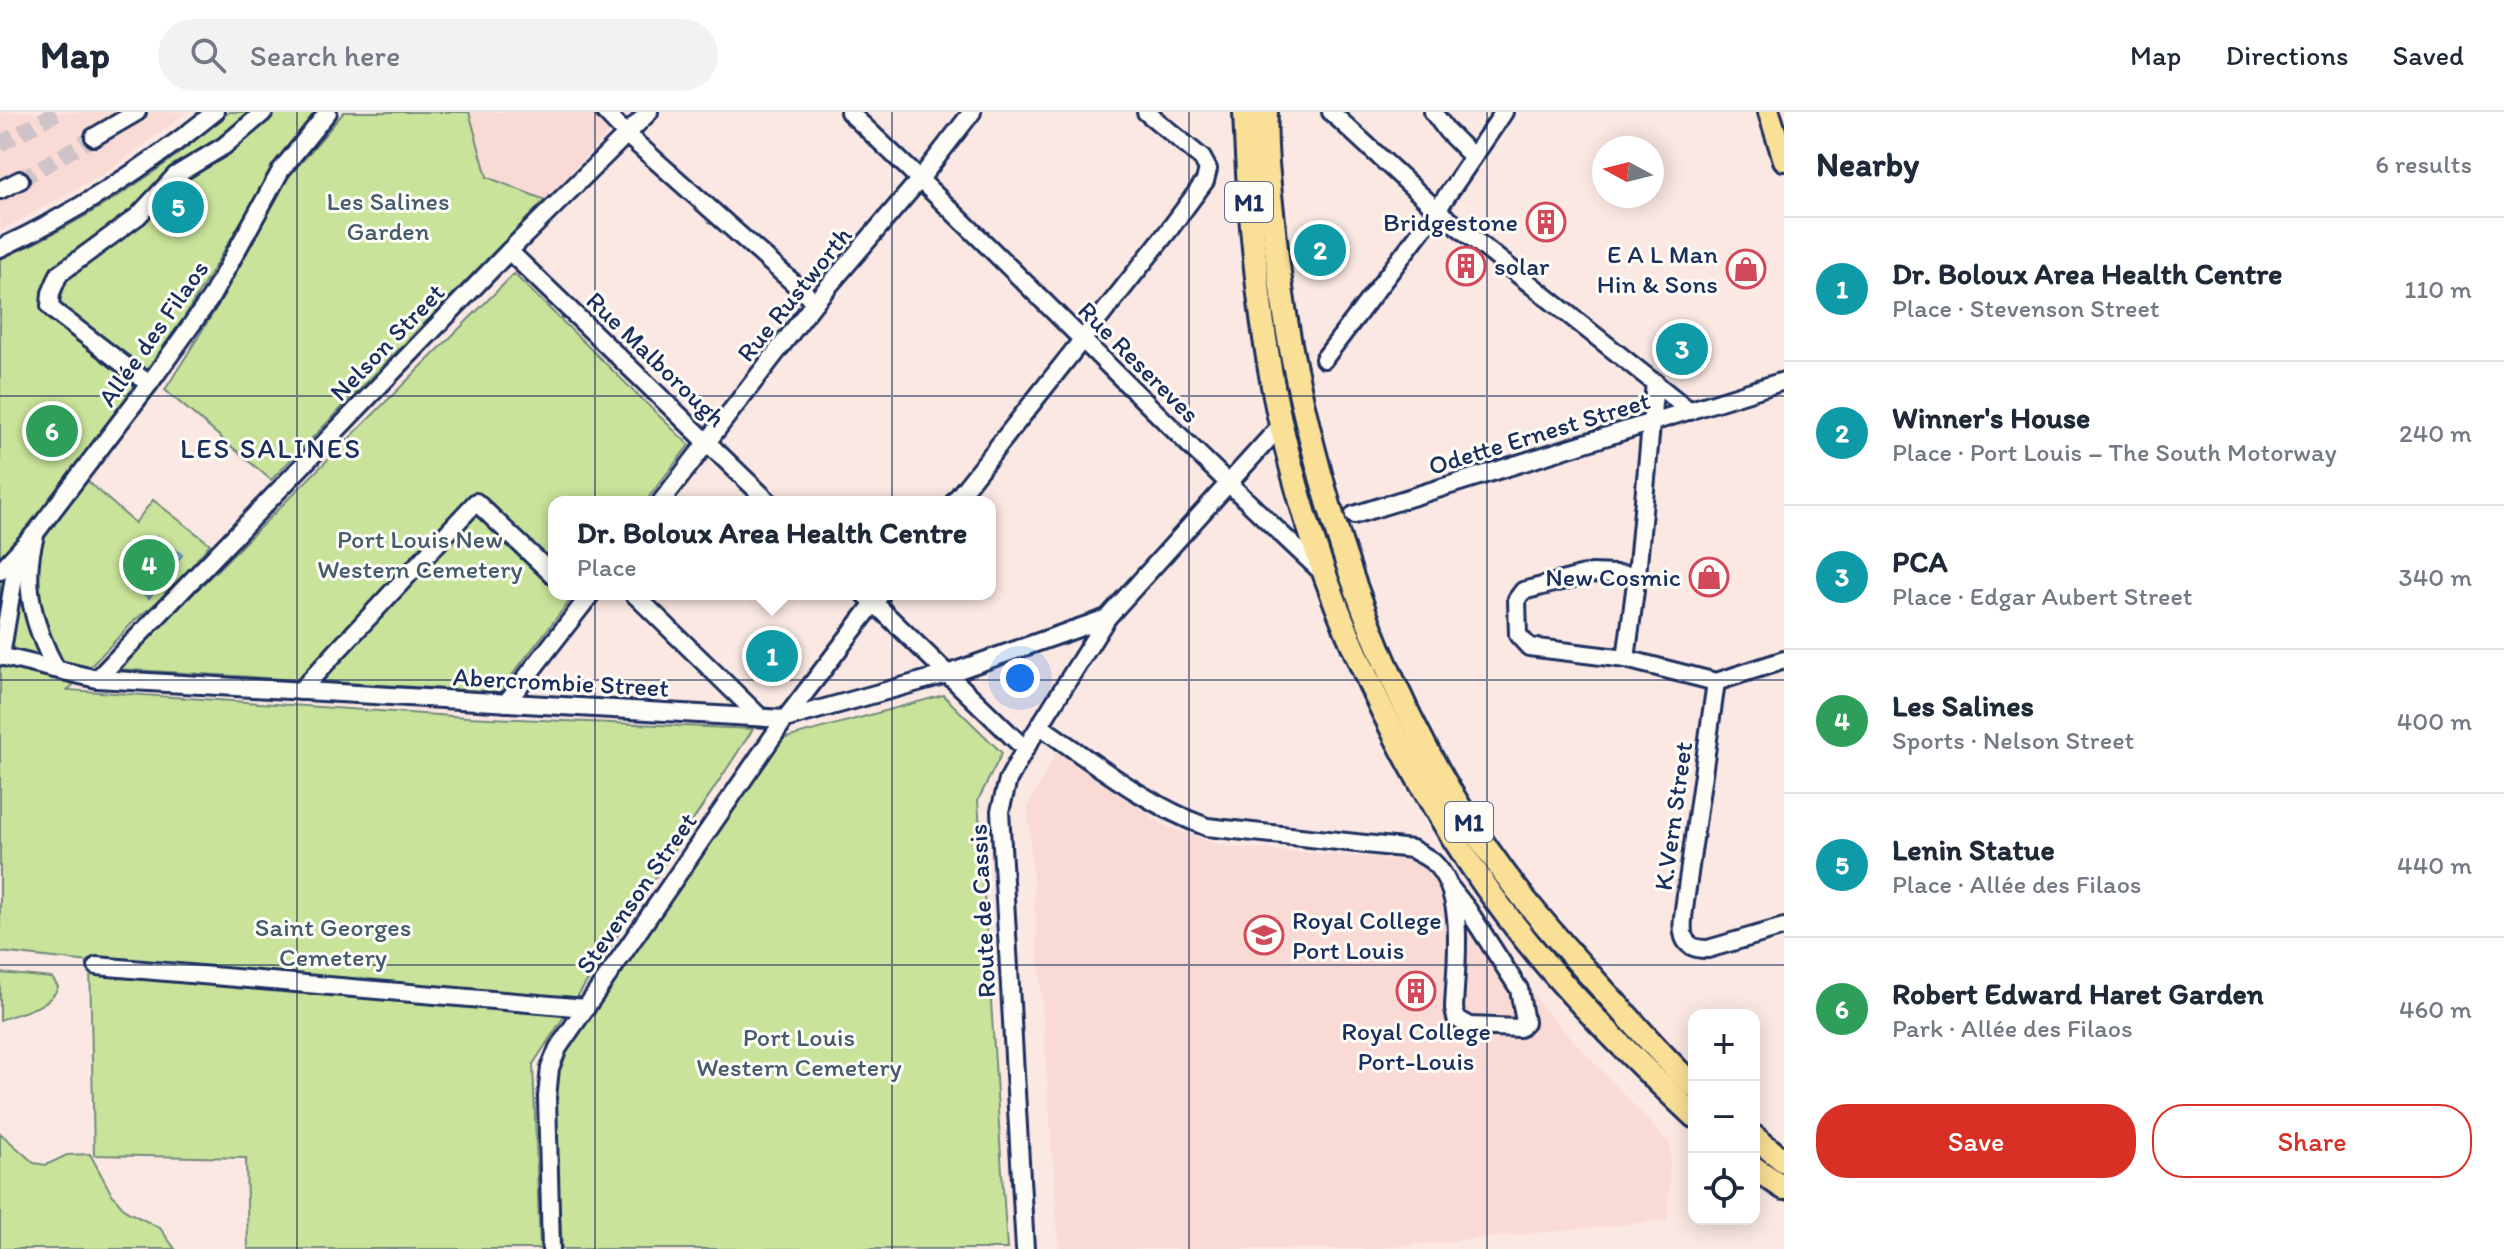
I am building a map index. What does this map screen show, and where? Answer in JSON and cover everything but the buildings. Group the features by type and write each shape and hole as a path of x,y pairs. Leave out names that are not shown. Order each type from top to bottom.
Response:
{"highway":[{"path":"1234,112 1239,202 1258,292"},
{"name":"M1","path":"1261,114 1248,200 1258,292 1281,425 1326,575 1374,694 1439,815 1492,894 1549,967 1639,1065 1688,1110"},
{"name":"M1","path":"1261,114 1283,309 1310,443 1355,588 1389,672 1457,803 1506,876 1575,958 1689,1081"},
{"path":"1760,1142 1784,1161"},
{"path":"1760,1172 1784,1188"}],"main road":[{"path":"1774,113 1784,160"}],"street":[{"path":"94,137 137,112"},
{"path":"0,248 62,218 118,184 173,147 215,112"},
{"path":"149,384 54,311 50,306 55,281 59,274 138,216 176,175 224,146 264,112"},
{"name":"Allée des Filaos","path":"0,571 37,531 210,299 281,170 328,112"},
{"path":"605,112 815,302"},
{"name":"Nelson Street","path":"97,679 509,251 649,112"},
{"name":"Rue Resereves","path":"849,112 1228,485 1326,575"},
{"name":"Rue Rustworth","path":"666,496 815,302 920,179 972,112"},
{"path":"959,496 1205,181 1208,169 1202,158 1146,112"},
{"path":"1331,112 1437,210 1690,411"},
{"path":"1433,112 1473,157"},
{"path":"1324,359 1437,210 1504,112"},
{"path":"0,190 20,180"},
{"name":"Rue Malborough","path":"509,251 763,496"},
{"name":"Odette Ernest Street","path":"1354,515 1784,381"},
{"path":"1626,659 1655,382"},
{"name":"Route de Cassis","path":"1025,1249 1000,811 1008,780 1107,618 1281,425"},
{"path":"300,691 476,502 548,570"},
{"path":"37,531 29,566 30,606 35,626 56,669"},
{"path":"0,656 18,553"},
{"path":"1637,575 1592,573 1523,591 1517,599 1518,635 1529,647 1626,659 1716,682 1784,660"},
{"path":"506,703 580,600"},
{"path":"640,600 760,717"},
{"name":"Stevenson Street","path":"551,1249 547,1097 550,1068 558,1048 871,600"},
{"path":"876,600 1025,749"},
{"name":"Abercrombie Street","path":"0,656 97,679 785,719 947,674 1107,618"},
{"name":"K.Vern Street","path":"1716,682 1682,924 1683,938 1687,946 1697,950 1708,949 1784,927"},
{"path":"1040,726 1148,800 1176,816 1207,827 1412,849 1434,863 1519,989 1525,1022 1519,1028 1470,1026 1456,1018 1457,925 1450,887"},
{"path":"97,966 586,1008"}],"shaded area":[{"path":"0,112 187,112 110,170 0,231"},
{"path":"469,112 622,112 624,116 545,200 487,177"},
{"name":"Royal College Port Louis","path":"1056,752 1165,826 1227,847 1443,863 1541,1006 1670,1144 1668,1220 1370,1249 1059,1249 1028,807"}],"green space":[{"name":"Saint Georges Cemetery","path":"229,112 316,112 280,156 175,333 75,470 135,523 153,500 210,544 171,591 135,620 68,690 467,717 753,729 533,1064 540,1249 248,1249 246,1158 94,1155 90,962 0,952 0,259 91,213 177,155"},
{"name":"Les Salines Garden","path":"344,112 469,112 487,177 545,200 271,480 165,390 220,302 287,179"},
{"name":"Port Louis New Western Cemetery","path":"514,274 689,445 650,496 548,496 548,600 570,600 499,692 118,669"},
{"name":"Port Louis Western Cemetery","path":"943,695 1002,753 978,800 1007,1249 562,1249 552,1064 782,739"},
{"path":"0,973 52,978 58,987 41,1005 0,1020"},
{"path":"0,1133 34,1163 46,1165 67,1155 90,1154 111,1193 126,1211 160,1228 175,1249 0,1249"}],"water":[{"path":"157,536 182,555 149,598 125,579"}],"tunnel":[{"path":"0,144 58,112"},
{"path":"20,180 94,137"}],"place":[{"name":"Lenin Statue","path":"178,207"},
{"name":"Bridgestone","path":"1546,222"},
{"name":"Winner's House","path":"1320,250"},
{"name":"solar","path":"1466,266"},
{"name":"E A L Man Hin & Sons","path":"1746,269"},
{"name":"PCA","path":"1682,349"},
{"name":"Robert Edward Haret Garden","path":"52,431"},
{"name":"Les Salines","path":"149,565"},
{"name":"New Cosmic","path":"1709,577"},
{"name":"Dr. Boloux Area Health Centre","path":"772,656"},
{"name":"Royal College Port Louis","path":"1264,935"},
{"name":"Royal College Port-Louis","path":"1416,991"}],"district":[{"name":"LES SALINES","path":"271,448"}]}
